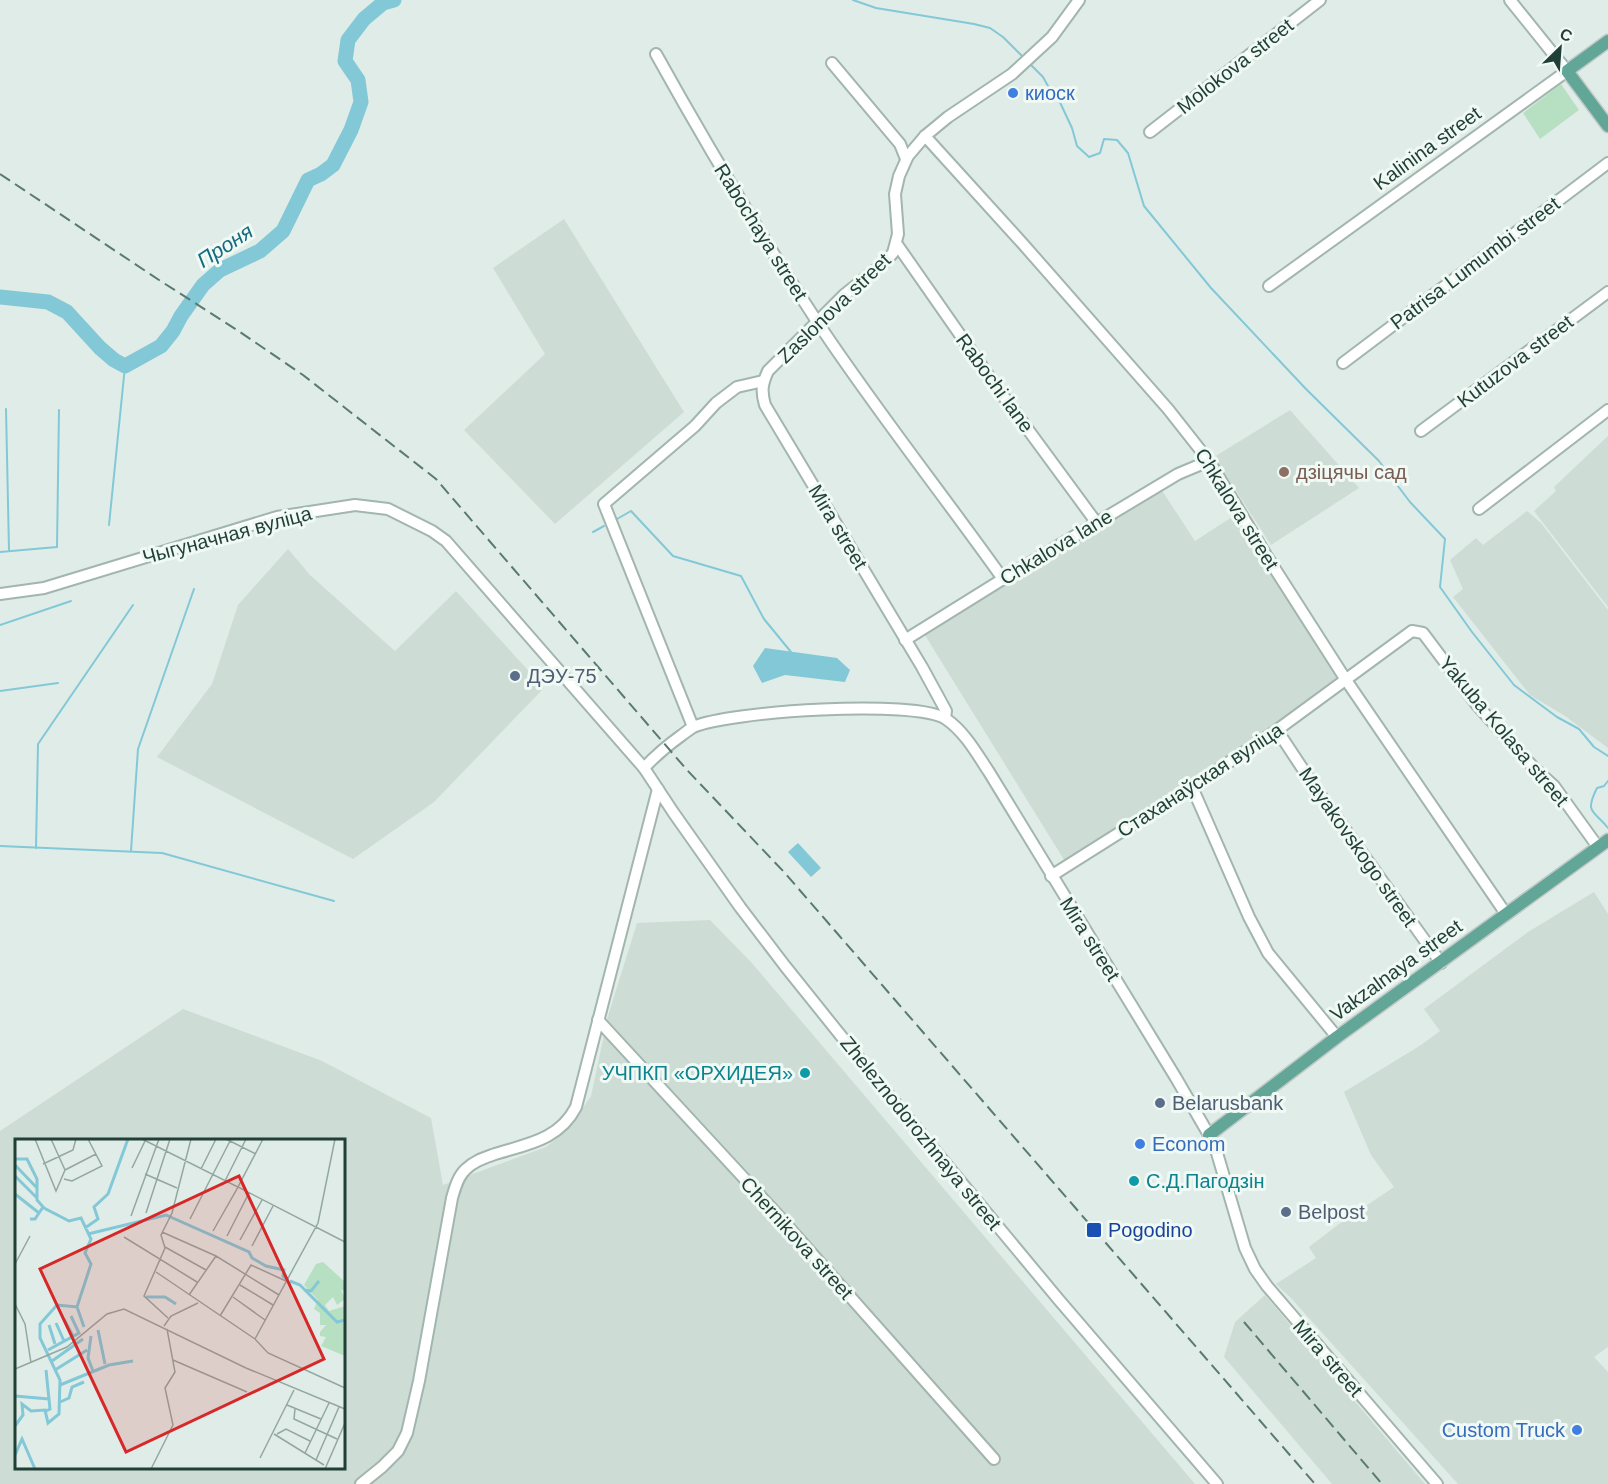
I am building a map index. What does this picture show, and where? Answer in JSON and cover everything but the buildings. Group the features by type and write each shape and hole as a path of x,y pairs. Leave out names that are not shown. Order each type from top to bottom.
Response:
{"main road":[{"name":"Kalinina street","path":"1568,71 1608,41"},
{"path":"1568,71 1608,126"},
{"name":"Vakzalnaya street","path":"1209,1135 1337,1037 1603,843"}],"street":[{"name":"Zaslonova street","path":"693,727 604,504 695,426 716,403 737,387 763,381 768,371 817,321 844,295 884,263 893,253 898,234 895,194 906,159 925,136 948,117 1012,74 1027,61 1052,37 1079,0"},
{"name":"Molokova street","path":"1150,132 1320,0"},
{"path":"1510,0 1568,71"},
{"name":"Rabochaya street","path":"656,54 699,132 817,321 1003,579"},
{"path":"832,63 900,144 906,159"},
{"name":"Kalinina street","path":"1269,286 1568,71"},
{"name":"Chkalova street","path":"925,136 1168,409 1209,461 1346,680 1506,914"},
{"name":"Patrisa Lumumbi street","path":"1343,363 1608,163"},
{"name":"Rabochi lane","path":"896,243 993,382 1096,522"},
{"name":"Kutuzova street","path":"1421,431 1608,292"},
{"name":"Mira street","path":"763,381 761,392 765,405 922,666 946,711 945,718 966,737 989,772 1209,1135 1217,1153 1245,1248 1255,1269 1267,1286 1437,1484"},
{"path":"1479,509 1608,410"},
{"name":"Chkalova lane","path":"905,640 1096,522 1178,474 1209,461"},
{"name":"Чыгуначная вуліца","path":"0,594 44,588 278,517 355,505 388,509 432,531 446,541 644,768"},
{"name":"Yakuba Kolasa street","path":"1346,680 1412,632 1423,633 1477,705 1534,768 1554,786 1603,843"},
{"name":"Стаханаўская вуліца","path":"1051,876 1192,787 1346,680"},
{"path":"644,768 661,751 693,727 724,719 829,709 893,708 930,713 945,718"},
{"name":"Mayakovskogo street","path":"1277,730 1314,786 1441,963"},
{"name":"Zheleznodorozhnaya street","path":"644,768 672,812 740,907 882,1087 1059,1300 1218,1484"},
{"path":"1192,787 1249,917 1268,953 1337,1037"},
{"path":"361,1484 398,1451 407,1433 457,1182 465,1169 478,1160 545,1138 560,1129 570,1119 576,1107 658,789"},
{"name":"Chernikova street","path":"598,1020 776,1213 994,1459"}],"shaded area":[{"path":"564,219 684,412 555,524 464,430 545,354 493,268"},
{"name":"дзіцячы сад","path":"1290,410 1359,488 1271,545 1214,457"},
{"path":"1608,436 1608,607 1534,511 1556,491 1554,487"},
{"path":"1159,486 1195,541 1232,517 1342,679 1066,863 923,632"},
{"path":"1527,511 1541,523 1608,610 1608,748 1565,716 1530,695 1453,597 1463,589 1450,560 1476,538 1483,545"},
{"path":"288,549 310,575 395,651 456,591 544,688 434,802 353,859 157,757 212,684 238,605"},
{"path":"1594,892 1608,914 1608,1347 1594,1357 1608,1372 1608,1484 1458,1484 1276,1284 1316,1258 1309,1247 1394,1187 1371,1155 1344,1092 1440,1031 1424,1009 1528,932"},
{"path":"710,920 751,962 1195,1484 0,1484 0,1131 183,1009 322,1061 431,1118 443,1185 546,1147 569,1128 591,1096 608,1016 637,923"},
{"path":"1265,1295 1425,1484 1332,1484 1224,1357 1235,1322"}],"green space":[{"path":"1561,84 1579,110 1540,139 1523,113"}],"water":[{"path":"765,648 837,658 850,670 845,682 785,675 762,683 753,666"},
{"path":"798,843 821,868 811,877 788,852"}],"waterway":[{"name":"Проня","path":"0,297 48,302 67,312 100,348 125,366 161,346 203,285 220,270 260,251 283,231 308,180 333,165 351,130 361,102 358,80 345,61 348,40 364,19 383,3 394,0"},
{"path":"853,0 876,8 990,28 1003,37 1024,58"},
{"path":"1028,62 1057,96 1072,128 1077,146 1089,157 1100,153 1104,139 1117,140 1128,153 1144,206 1211,288 1306,389 1379,461 1410,502 1445,539 1440,587 1514,685 1557,717 1579,729 1594,747 1608,756"},
{"path":"109,525 125,366"},
{"path":"6,409 9,550"},
{"path":"0,552 57,547 59,410"},
{"path":"617,519 631,511 673,556 741,576 764,619 791,652"},
{"path":"593,532 604,526"},
{"path":"131,851 138,749 194,589"},
{"path":"0,625 71,601"},
{"path":"36,848 38,744 133,605"},
{"path":"0,691 58,683"},
{"path":"1608,781 1604,786 1597,788 1591,803 1592,811 1608,828"},
{"path":"0,846 162,853 334,901"}],"railway":[{"path":"0,174 303,375 436,479 687,770 784,872 1315,1484"},
{"path":"1244,1322 1382,1484"}],"place":[{"name":"киоск","path":"1013,93"},
{"name":"дзіцячы сад","path":"1284,472"},
{"name":"ДЭУ-75","path":"515,676"},
{"name":"УЧПКП «ОРХИДЕЯ»","path":"805,1073"},
{"name":"Belarusbank","path":"1160,1103"},
{"name":"Econom","path":"1140,1144"},
{"name":"С.Д.Пагодзін","path":"1134,1181"},
{"name":"Belpost","path":"1286,1212"},
{"name":"Pogodino","path":"1094,1230"},
{"name":"Custom Truck","path":"1577,1430"}]}
